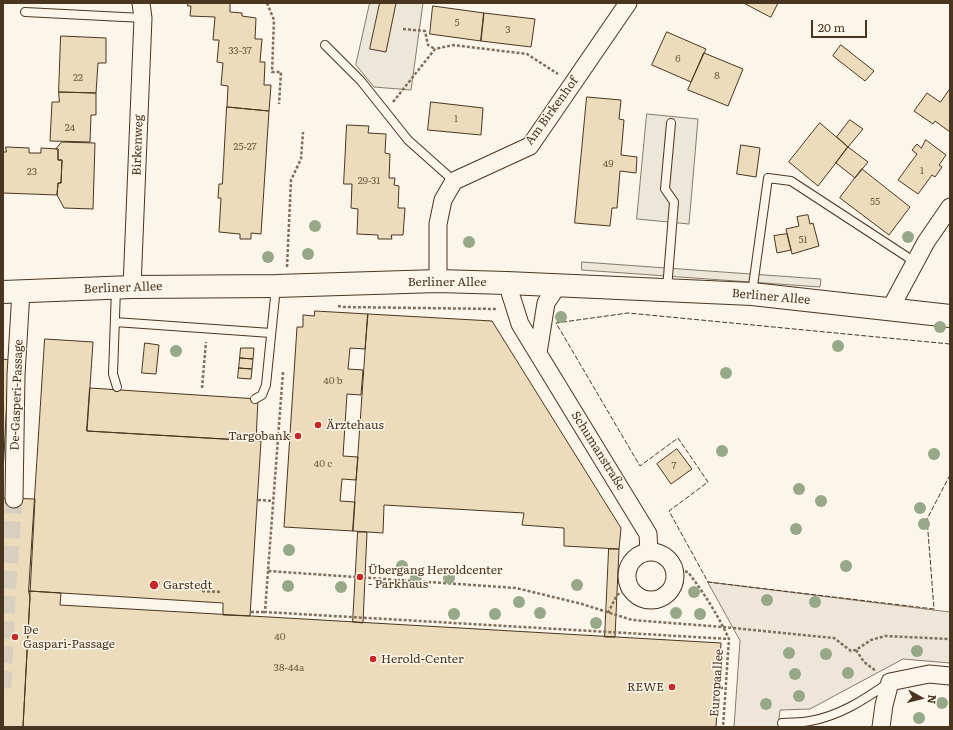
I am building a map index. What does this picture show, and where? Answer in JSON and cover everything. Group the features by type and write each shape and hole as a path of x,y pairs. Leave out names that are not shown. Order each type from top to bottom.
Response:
{"street":[{"name":"Am Birkenhof","path":"454,181 530,146 628,3"},
{"name":"Birkenweg","path":"124,288 142,10"},
{"path":"438,281 438,224 443,200 454,181"},
{"path":"890,309 926,242 950,206"},
{"name":"Berliner Allee","path":"12,292 438,281 752,294 950,316"},
{"name":"Schumanstraße","path":"508,283 520,324 648,534 649,552"},
{"path":"538,353 546,303 558,285"},
{"name":"De-Gasperi-Passage","path":"12,292 16,375 14,498"},
{"path":"649,552 660,554 665,557 669,560 675,570 674,582 669,592 659,598 648,600 637,595 630,587 627,576 630,564 638,556 649,552"},
{"path":"881,727 884,705 890,682 929,674 950,676"}],"lane":[{"path":"25,12 142,10"},
{"path":"325,45 360,82 408,140 454,181"},
{"path":"667,290 674,202 665,189 671,123"},
{"path":"752,294 768,178 791,180 915,262"},
{"path":"255,399 262,395 266,385 271,333 281,286"},
{"path":"117,387 113,374 115,322 124,288"},
{"path":"115,322 271,333"},
{"path":"782,723 809,722 827,717 850,708 890,682"}],"path":[{"path":"267,3 274,20 272,72 281,72 279,104"},
{"path":"404,29 425,31 428,45 435,49"},
{"path":"386,112 435,49 453,45 527,54 573,83"},
{"path":"281,286 291,180 301,159 303,132"},
{"path":"343,307 498,309 514,306"},
{"path":"202,388 207,328"},
{"path":"265,612 283,368"},
{"path":"258,500 273,501"},
{"path":"251,612 729,639 724,626 701,589 688,572 675,570"},
{"path":"268,571 516,588 582,604 632,620 724,626 834,638 851,651 856,650 871,640 885,636 950,640"},
{"path":"152,582 171,584"},
{"path":"608,613 618,595 630,587"},
{"path":"202,591 221,592"},
{"name":"Europaallee","path":"723,727 729,639"},
{"path":"856,650 864,662 890,682"}],"shaded area":[{"path":"370,3 423,3 411,90 374,87 356,65"},
{"path":"647,114 698,119 689,224 637,219"},
{"path":"582,262 821,279 820,287 582,270"},
{"path":"708,582 950,612 950,663 903,659 810,709 780,710 778,727 734,727 740,641"}],"building":[{"path":"188,3 230,3 230,12 242,13 242,16 256,18 255,39 262,39 260,62 265,62 264,85 271,85 269,111 227,107 228,86 221,85 223,63 217,62 219,40 213,40 215,17 190,16 191,6 188,6"},
{"path":"380,3 396,3 386,52 370,49"},
{"path":"744,3 778,3 771,17"},
{"path":"433,6 484,13 481,41 430,34"},
{"path":"484,13 535,19 531,47 481,41"},
{"path":"667,32 706,49 691,82 652,65"},
{"path":"61,36 106,38 106,63 98,63 96,93 59,92"},
{"path":"841,45 874,71 865,81 833,56"},
{"path":"704,53 743,69 728,106 688,90"},
{"path":"950,89 950,132 935,121 933,124 914,111 927,93 940,102"},
{"path":"59,92 96,93 96,115 91,115 90,142 50,141 52,102 59,102"},
{"path":"587,97 621,100 619,119 624,120 621,155 637,157 636,173 620,171 617,208 612,208 610,226 575,223"},
{"path":"431,102 483,108 481,135 428,130"},
{"path":"227,107 269,111 261,234 251,233 251,239 240,239 240,234 219,232 221,198 218,198 219,184 222,184"},
{"path":"850,120 863,129 848,147 837,137"},
{"path":"820,123 848,147 818,186 789,162"},
{"path":"347,125 369,126 368,133 386,134 385,153 390,154 389,178 395,178 394,185 399,186 398,208 405,208 403,235 391,235 392,239 378,239 378,235 357,234 358,209 351,208 352,184 344,184"},
{"path":"926,140 946,155 939,165 942,167 935,177 932,175 918,194 898,180 917,154 912,150 917,144 921,148"},
{"path":"62,142 95,143 93,209 64,208 57,195 58,183 61,183 62,160 58,160 58,149 56,149"},
{"path":"741,145 760,148 756,177 737,174"},
{"path":"6,147 29,148 29,153 41,153 41,148 58,149 58,160 62,160 61,183 58,183 57,195 3,193 3,152 6,152"},
{"path":"848,147 868,162 855,178 836,163"},
{"path":"862,169 910,207 889,235 840,198"},
{"path":"808,215 810,224 813,223 819,246 792,254 786,229 799,226 797,217"},
{"path":"787,234 791,250 777,253 774,236"},
{"name":"Ärztehaus","path":"315,311 368,314 365,349 350,348 348,369 363,370 361,395 347,394 343,456 358,457 356,480 342,479 340,501 355,502 353,531 284,527 297,327 303,327 303,315 314,316"},
{"path":"368,314 492,321 621,528 619,549 564,546 564,528 522,525 524,513 384,505 383,533 353,531"},
{"path":"45,339 93,342 87,431 261,441 250,616 223,615 223,603 29,591"},
{"path":"145,343 159,345 156,374 142,373"},
{"path":"241,348 254,348 253,359 240,358"},
{"path":"240,358 253,359 252,369 239,368"},
{"path":"3,359 9,360 3,474"},
{"path":"239,368 252,369 251,379 238,378"},
{"path":"90,388 258,399 256,441 87,431"},
{"path":"677,449 692,469 671,484 657,464"},
{"name":"De Gaspari-Passage","path":"3,498 35,499 23,727 3,727"},
{"name":"Übergang Heroldcenter - Parkhaus","path":"358,532 367,532 363,623 353,622"},
{"path":"609,549 619,549 615,637 605,637"},
{"name":"Herold-Center","path":"29,591 61,593 60,605 721,643 716,727 23,727 30,598"}],"tunnel":[{"path":"3,688 7,597 14,499"}],"fence":[{"path":"950,344 628,313 556,323 640,466 678,438 708,482 669,511 708,582 934,609 927,519 950,475"}],"place":[{"name":"Ärztehaus","path":"318,425"},
{"name":"Targobank","path":"298,436"},
{"name":"Übergang Heroldcenter - Parkhaus","path":"360,577"},
{"name":"Garstedt","path":"154,585"},
{"name":"De Gaspari-Passage","path":"15,637"},
{"name":"Herold-Center","path":"373,659"},
{"name":"REWE","path":"672,687"}]}
